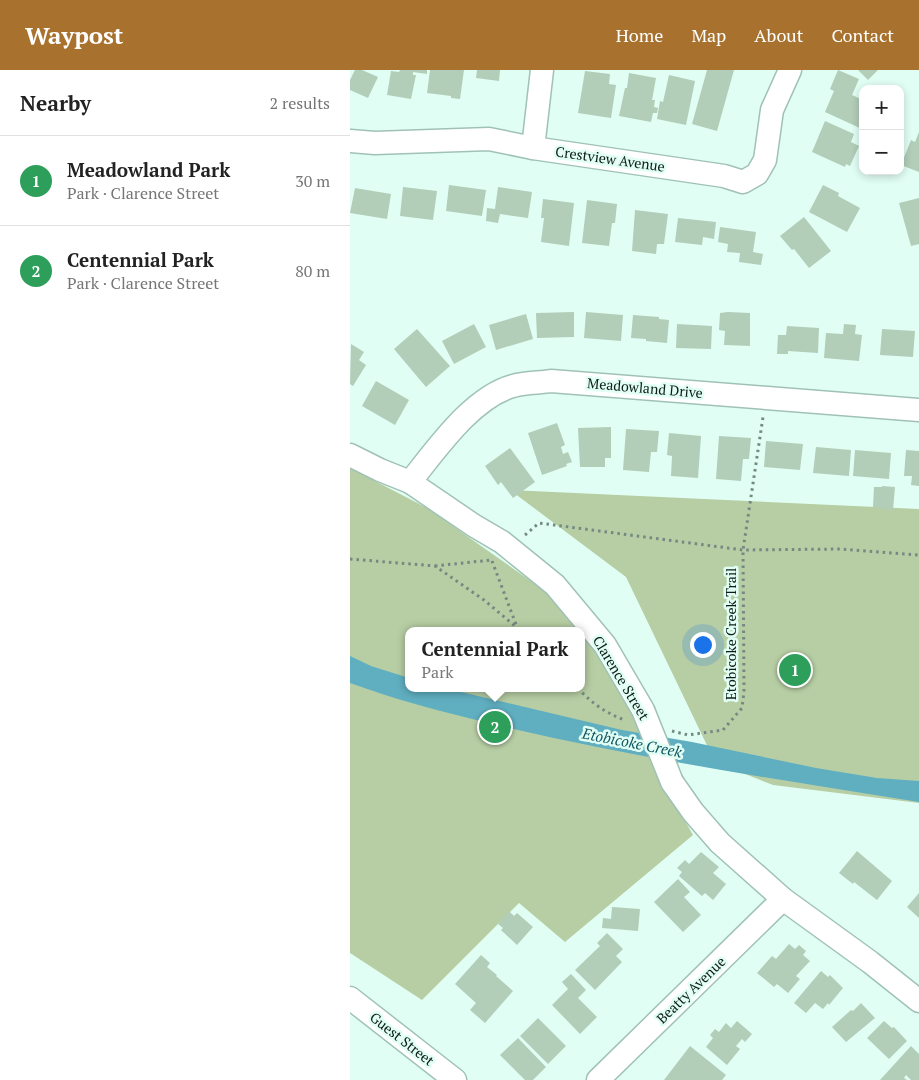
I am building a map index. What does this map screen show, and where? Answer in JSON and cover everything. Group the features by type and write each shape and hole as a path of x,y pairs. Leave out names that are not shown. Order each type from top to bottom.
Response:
{"street":[{"path":"533,148 542,70"},
{"name":"Crestview Avenue","path":"350,141 375,143 489,139 533,148 724,176 743,182 757,174 765,160 772,110 790,70"},
{"name":"Meadowland Drive","path":"410,482 462,418 490,397 513,386 551,381 919,410"},
{"name":"Clarence Street","path":"350,455 410,482 473,525 502,542 555,585 605,646 672,782 693,812 720,843 783,899 919,1000"},
{"name":"Beatty Avenue","path":"598,1080 783,899"},
{"name":"Guest Street","path":"350,998 455,1080"}],"path":[{"path":"525,535 539,523 743,550 766,398"},
{"name":"Etobicoke Creek Trail","path":"669,731 688,735 723,730 742,708 744,690 743,550 840,549 919,555"},
{"path":"495,551 491,560 518,627"},
{"path":"350,559 434,566 491,560"},
{"path":"434,566 484,600 517,627"},
{"path":"582,692 611,714 638,716"}],"green space":[{"path":"350,468 427,508 565,605 581,627 405,627 405,692 585,692 585,632 620,680 658,773 693,835 565,942 519,903 422,1000 350,953"},
{"path":"510,490 919,509 919,803 773,785 715,762 626,577"}],"water":[{"name":"Etobicoke Creek","path":"350,656 371,666 405,677 405,692 461,692 622,730 692,742 816,768 877,778 919,781 919,802 792,782 602,748 540,735 407,702 350,683"}],"building":[{"path":"355,70 362,70 378,77 368,98 350,90 350,80"},
{"path":"400,70 427,70 427,74 413,72 413,75 416,75 411,99 387,95 391,71 399,72"},
{"path":"430,70 464,70 460,99 427,93"},
{"path":"477,70 500,70 499,81 476,78"},
{"path":"707,70 734,70 717,131 692,124"},
{"path":"838,70 859,79 852,95 859,98 859,128 825,112 834,91 830,89"},
{"path":"858,70 878,70 868,80"},
{"path":"585,71 610,74 609,84 616,85 611,118 578,113"},
{"path":"629,73 656,78 652,100 655,100 654,107 658,108 657,113 653,113 651,122 619,116"},
{"path":"669,75 695,81 686,125 657,119 660,101 663,102"},
{"path":"825,121 854,134 851,142 859,146 850,166 846,164 845,167 812,152"},
{"path":"919,132 919,172 904,166 904,158 911,140 915,142"},
{"path":"449,185 486,190 482,216 446,211"},
{"path":"823,185 839,193 838,196 860,208 847,232 809,212"},
{"path":"403,187 437,191 433,220 400,216"},
{"path":"498,187 532,192 528,218 500,214 498,223 486,221 487,208 495,209"},
{"path":"355,188 391,194 387,219 350,213"},
{"path":"919,198 919,244 911,246 899,203"},
{"path":"543,199 574,203 569,246 541,242 544,218 541,218"},
{"path":"587,200 617,204 615,223 612,223 609,246 582,243"},
{"path":"635,210 668,214 664,244 657,244 656,254 632,251"},
{"path":"804,217 831,251 809,268 794,249 792,250 780,236"},
{"path":"678,218 716,222 714,239 703,237 702,245 675,242"},
{"path":"720,227 756,232 753,252 763,254 761,265 739,262 740,253 727,252 728,244 718,242"},
{"path":"574,312 574,337 537,338 536,313"},
{"path":"586,312 623,315 621,341 584,338"},
{"path":"720,313 750,313 750,346 724,345 725,331 719,330"},
{"path":"526,314 533,339 496,350 489,325"},
{"path":"633,315 659,317 659,319 669,320 667,343 631,338"},
{"path":"474,324 486,347 454,364 442,341"},
{"path":"677,324 712,326 711,349 676,348"},
{"path":"844,324 856,325 855,334 862,335 859,361 824,358 826,333 843,334"},
{"path":"787,326 819,328 818,353 788,351 788,354 777,354 778,335 786,335"},
{"path":"417,329 450,366 426,387 394,349"},
{"path":"882,329 915,331 913,357 880,355"},
{"path":"351,344 364,352 359,360 366,365 353,386 350,384"},
{"path":"376,381 409,400 395,425 362,406"},
{"path":"557,423 565,445 561,447 563,454 568,452 572,462 566,464 567,466 542,475 528,433"},
{"path":"611,427 611,458 605,458 605,467 580,467 578,428"},
{"path":"626,429 659,431 657,452 651,452 649,472 623,470"},
{"path":"669,433 701,436 698,478 671,476 672,456 667,455"},
{"path":"719,436 751,438 749,459 743,459 741,481 716,479"},
{"path":"766,441 803,444 800,470 764,467"},
{"path":"816,447 851,450 849,476 813,473"},
{"path":"510,448 535,482 513,498 501,482 498,485 485,466"},
{"path":"855,450 891,453 889,479 853,476"},
{"path":"906,450 919,451 919,486 911,485 912,476 904,476"},
{"path":"874,487 895,487 893,510 873,507"},
{"path":"857,851 892,881 877,900 839,873"},
{"path":"701,852 719,867 713,873 726,884 713,900 705,893 702,896 679,876 682,872 677,868 685,860 689,864"},
{"path":"678,879 690,892 684,897 701,915 683,932 654,902"},
{"path":"919,893 919,918 907,907"},
{"path":"612,907 640,909 638,931 602,928 603,918 611,919"},
{"path":"509,911 514,916 517,913 533,927 517,945 501,930 503,928 498,924"},
{"path":"607,933 623,949 616,956 622,962 595,990 575,970 600,946 597,943"},
{"path":"789,944 795,949 799,945 806,951 803,955 810,961 796,976 800,979 788,993 777,984 774,987 757,973 772,956 776,959"},
{"path":"481,955 490,963 487,967 513,991 485,1023 470,1010 476,1003 455,984"},
{"path":"821,971 828,977 830,975 843,988 829,1005 828,1003 823,1009 815,1003 806,1013 794,1003"},
{"path":"571,974 586,990 578,998 597,1017 580,1034 552,1005 568,989 562,982"},
{"path":"861,1003 875,1018 846,1042 832,1027"},
{"path":"538,1018 566,1046 548,1064 520,1036"},
{"path":"737,1021 752,1034 745,1042 742,1039 736,1046 740,1049 727,1065 706,1047 713,1038 710,1035 715,1029 719,1032 726,1023 731,1028"},
{"path":"884,1021 892,1028 894,1027 907,1041 889,1059 867,1038"},
{"path":"518,1038 546,1067 533,1080 525,1080 500,1055"},
{"path":"690,1046 726,1075 722,1080 664,1080"},
{"path":"911,1046 919,1054 919,1080 911,1080 906,1075 904,1078 907,1080 880,1080"}],"place":[{"name":"Meadowland Park","path":"795,670"},
{"name":"Centennial Park","path":"495,727"}]}
